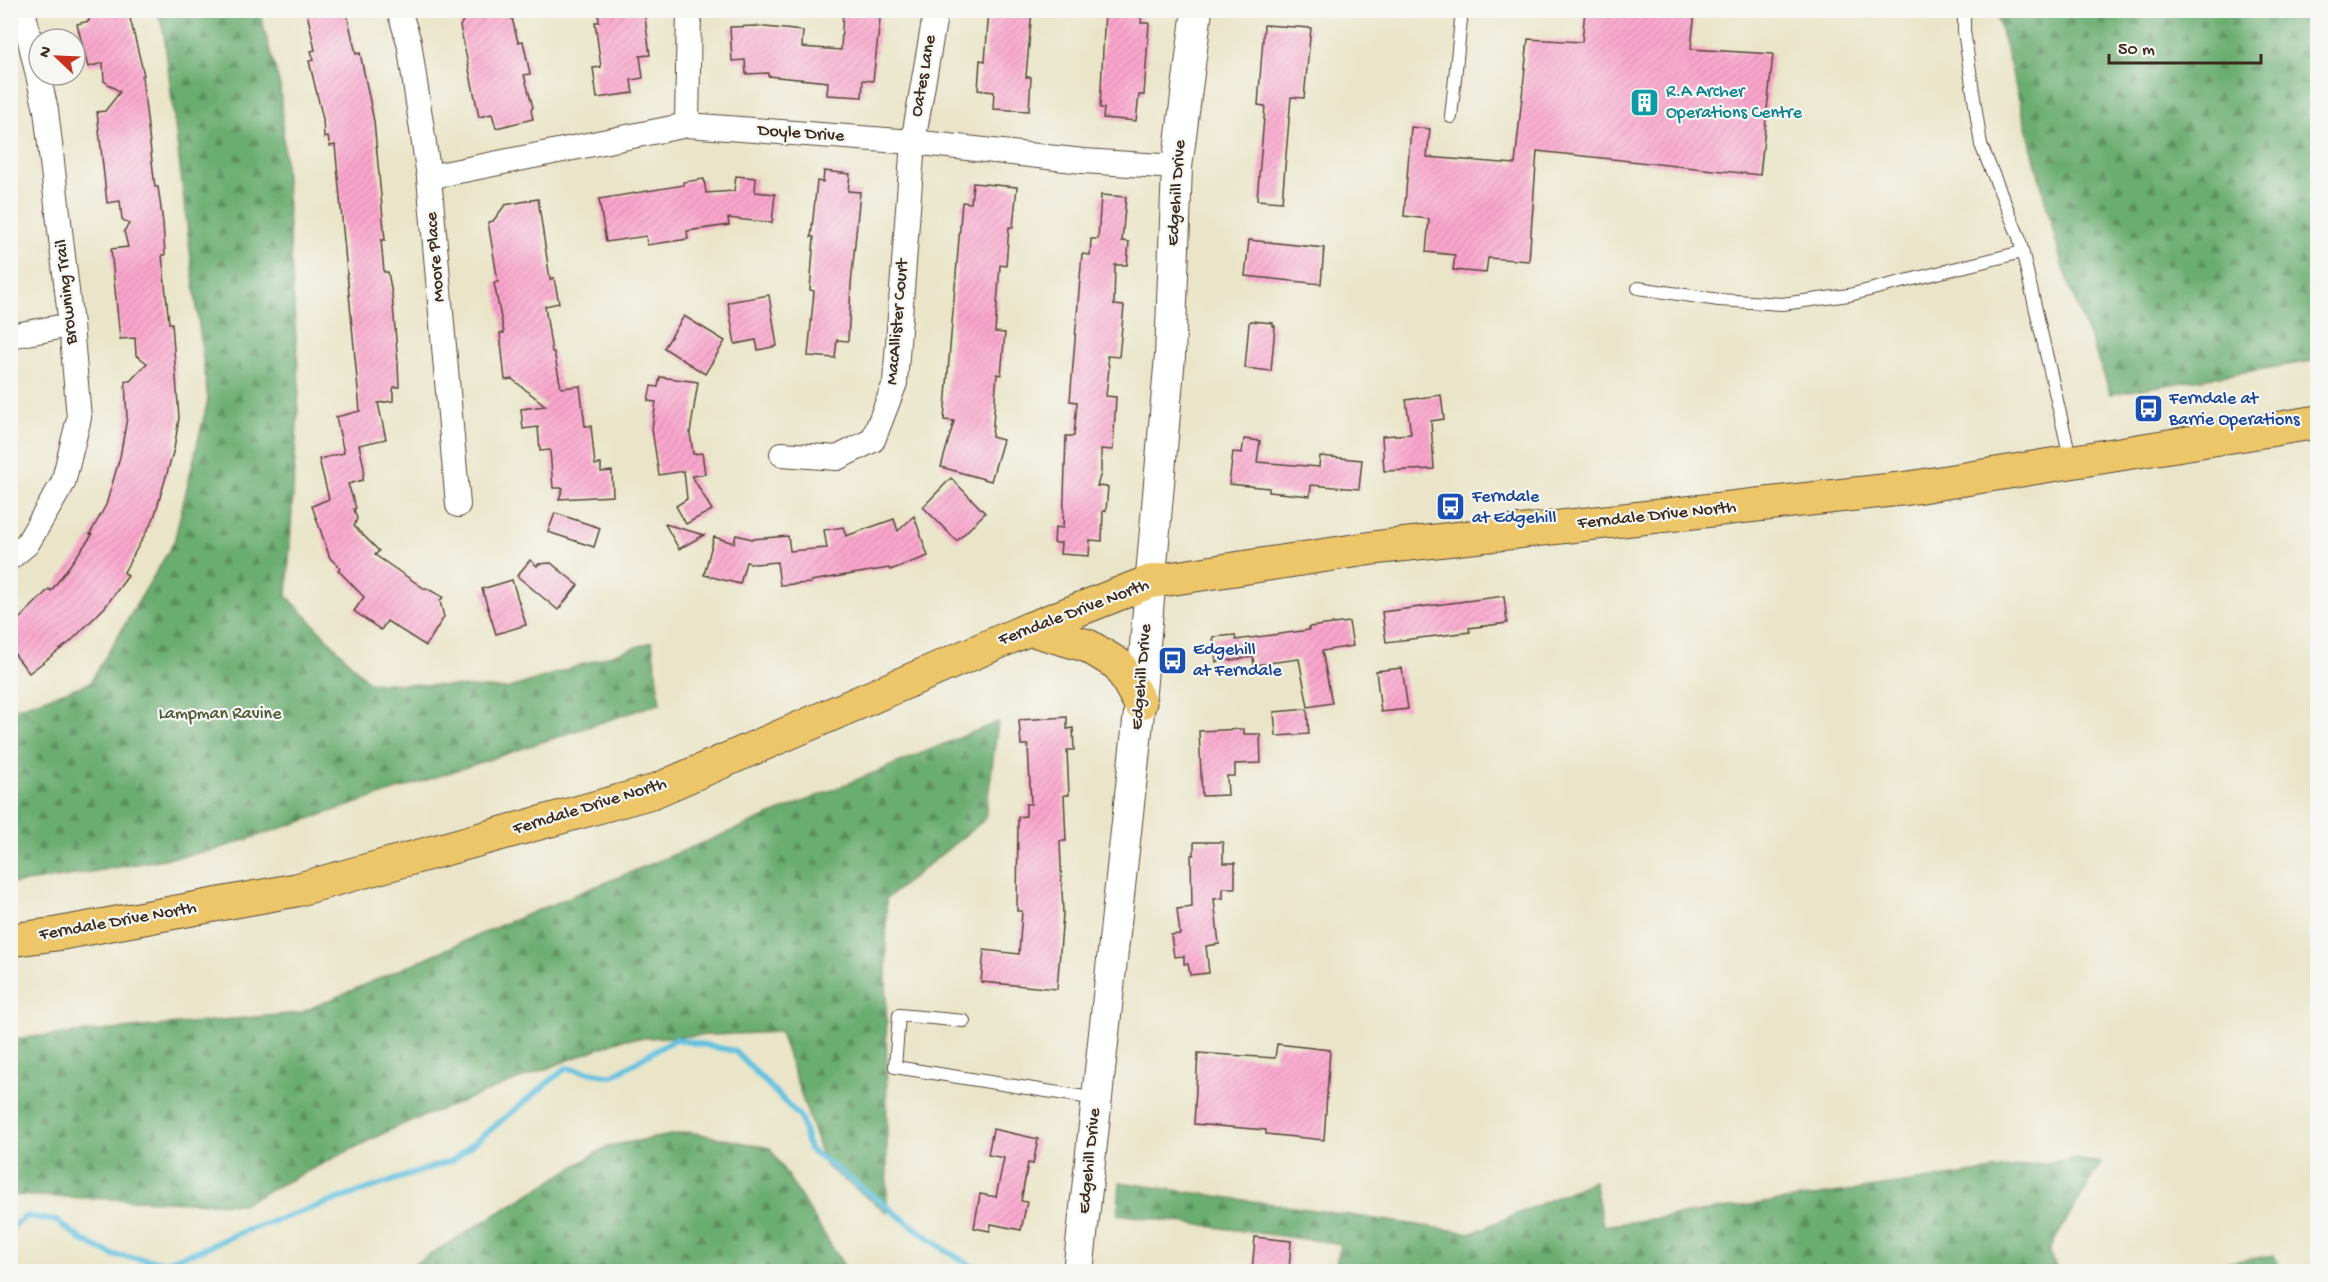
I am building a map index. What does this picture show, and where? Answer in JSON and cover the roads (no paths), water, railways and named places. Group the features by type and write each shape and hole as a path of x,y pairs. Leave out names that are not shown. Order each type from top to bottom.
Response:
{"main road":[{"name":"Ferndale Drive North","path":"10,940 57,934 296,890 652,792 1029,629 1149,582 1373,548 1909,489 2318,422"},
{"path":"1029,629 1088,646 1119,665 1140,703"}],"street":[{"name":"Browning Trail","path":"10,558 27,544 63,483 79,417 71,325 46,110 23,10"},
{"name":"Moore Place","path":"399,10 409,42 429,177 458,505"},
{"path":"687,125 689,10"},
{"name":"Oates Lane","path":"913,142 936,10"},
{"name":"Edgehill Drive","path":"1077,1272 1140,703 1170,356 1177,167 1197,10"},
{"name":"Doyle Drive","path":"429,177 687,125 913,142 1083,161 1177,167"},
{"name":"MacAllister Court","path":"782,454 837,458 873,440 895,383 913,142"},
{"path":"10,336 71,325"}],"lane":[{"path":"1451,117 1462,10"},
{"path":"1964,10 1964,31 1981,145 2019,237 2071,462"},
{"path":"1638,288 1719,300 1782,304 1849,295 2022,252"},
{"path":"964,1021 900,1016 895,1067 1096,1099"}],"waterway":[{"path":"10,1229 26,1216 57,1221 82,1240 113,1255 165,1262 239,1233 453,1160 566,1068 612,1076 675,1039 735,1051 801,1118 809,1149 945,1250 982,1272"}],"place":[{"name":"R.A Archer Operations Centre","path":"1645,102"},
{"name":"Ferndale at Barrie Operations","path":"2148,409"},
{"name":"Ferndale at Edgehill","path":"1451,507"},
{"name":"Edgehill at Ferndale","path":"1172,660"}],"park label":[{"name":"Lampman Ravine","path":"220,714"}]}
